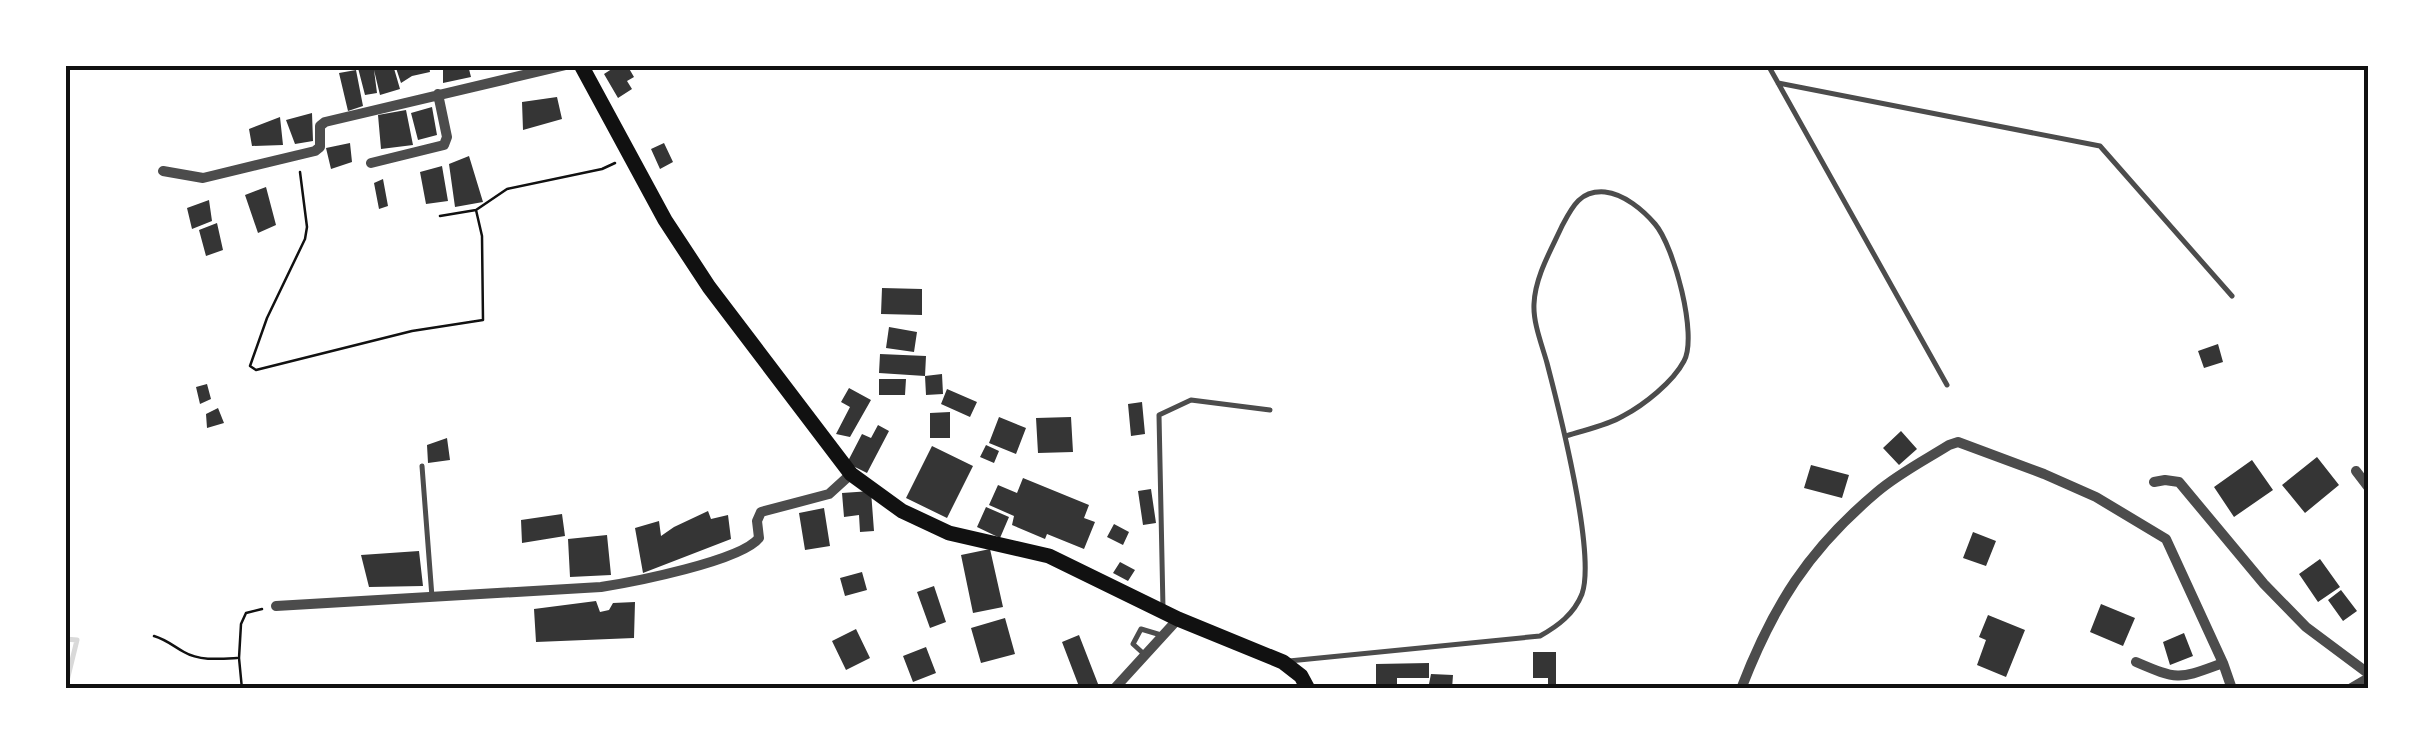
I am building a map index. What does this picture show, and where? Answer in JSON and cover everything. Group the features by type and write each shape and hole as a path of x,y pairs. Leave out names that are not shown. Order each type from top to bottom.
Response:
{"main road":[{"path":"581,65 664,220 709,287 851,474 902,511 949,532 1049,556 1171,615 1284,662 1308,689"}],"street":[{"path":"163,171 203,178 297,156 318,150 320,126 325,122 566,65"},
{"path":"371,163 444,145 438,94"},
{"path":"1741,689 1762,633 1817,548 1879,490 1948,444 1958,442 2096,498 2166,539 2232,689"},
{"path":"2356,471 2369,488"},
{"path":"276,606 602,587 732,555 757,542 761,512 828,494 851,474"},
{"path":"2154,482 2180,482 2264,584 2306,627 2369,676 2352,689"},
{"path":"1114,689 1164,636 1171,615"},
{"path":"2136,662 2182,678 2223,662"}],"lane":[{"path":"1768,65 1946,385"},
{"path":"1778,83 2100,146 2232,296"},
{"path":"1284,662 1540,636 1558,626 1582,594 1587,568 1566,436 1533,309 1536,285 1575,202 1589,192 1607,192 1624,198 1657,226 1682,295 1689,352 1678,372 1623,417 1566,436"},
{"path":"1171,615 1159,415 1191,400 1270,410"},
{"path":"422,466 432,597"},
{"path":"1146,656 1133,644 1141,630 1164,636"}],"path":[{"path":"440,216 476,210 507,189 602,169 630,155"},
{"path":"297,156 307,226 305,239 266,318 250,366 256,370 412,331 483,320 482,236 476,210"},
{"path":"242,689 240,658 246,612 276,606"},
{"path":"154,636 171,641 186,654 208,659 240,658"}],"building":[{"path":"393,65 400,89 380,95 374,70 377,93 365,95 358,68"},
{"path":"395,65 429,65 430,72 401,83"},
{"path":"443,65 468,65 471,77 443,83"},
{"path":"618,65 627,65 634,77 627,81 632,89 618,98 604,74"},
{"path":"356,70 363,106 348,111 339,73"},
{"path":"557,97 562,119 523,130 522,102"},
{"path":"432,107 437,135 418,140 411,113"},
{"path":"406,110 413,145 381,149 378,115"},
{"path":"312,113 313,141 295,144 286,120"},
{"path":"280,117 283,145 252,146 249,129"},
{"path":"350,143 352,162 331,169 326,148"},
{"path":"664,143 673,162 660,169 651,149"},
{"path":"469,156 483,202 455,207 449,164"},
{"path":"442,166 448,201 426,204 420,172"},
{"path":"383,179 388,206 379,209 374,183"},
{"path":"266,187 276,225 258,233 245,195"},
{"path":"209,200 212,221 192,229 187,208"},
{"path":"217,223 223,250 206,256 199,230"},
{"path":"882,288 922,289 922,315 881,314"},
{"path":"889,327 917,332 914,352 886,348"},
{"path":"2218,344 2223,362 2204,368 2198,351"},
{"path":"880,354 926,356 925,376 879,373"},
{"path":"942,374 943,394 926,395 925,376"},
{"path":"879,379 906,379 905,395 879,395"},
{"path":"207,384 211,399 200,404 196,387"},
{"path":"849,388 871,400 850,437 836,434 850,407 841,402"},
{"path":"947,389 977,402 970,417 941,404"},
{"path":"1142,402 1145,434 1131,436 1128,404"},
{"path":"218,408 224,423 207,428 206,414"},
{"path":"950,412 950,438 930,438 930,413"},
{"path":"999,417 1026,428 1016,454 989,443"},
{"path":"1071,417 1073,452 1038,453 1036,418"},
{"path":"878,425 889,431 867,473 847,463 862,434 871,438"},
{"path":"1901,431 1917,449 1899,465 1883,448"},
{"path":"447,438 450,460 428,463 427,445"},
{"path":"986,445 999,451 994,463 980,457"},
{"path":"932,446 973,466 947,518 906,498"},
{"path":"2317,457 2339,485 2305,513 2282,485"},
{"path":"2252,460 2273,490 2234,517 2214,487"},
{"path":"1811,465 1849,475 1842,498 1804,488"},
{"path":"1023,478 1089,505 1084,518 1095,522 1084,549 1012,525 1014,516 989,505 998,485 1017,493"},
{"path":"1151,489 1156,523 1143,525 1138,491"},
{"path":"871,491 874,531 860,532 859,515 844,517 842,493"},
{"path":"986,507 1009,517 1000,538 977,527"},
{"path":"824,508 830,546 805,550 799,513"},
{"path":"708,511 711,519 728,515 731,539 643,573 635,528 659,521 661,536"},
{"path":"562,514 565,536 522,543 521,520"},
{"path":"1114,524 1129,532 1123,545 1107,537"},
{"path":"1973,532 1996,541 1986,566 1963,558"},
{"path":"607,535 611,575 570,577 568,539"},
{"path":"990,549 1003,607 973,613 961,555"},
{"path":"419,551 423,586 369,587 361,555"},
{"path":"2320,559 2340,587 2318,602 2299,574"},
{"path":"1120,562 1135,570 1128,581 1113,573"},
{"path":"862,572 867,590 845,596 840,578"},
{"path":"934,586 946,622 930,628 917,592"},
{"path":"2341,590 2357,611 2343,621 2328,600"},
{"path":"596,601 600,612 609,610 613,603 635,602 634,638 536,642 534,609"},
{"path":"2101,604 2135,618 2123,646 2090,632"},
{"path":"1988,615 2025,630 2006,677 1977,665 1986,640 1979,637"},
{"path":"1005,618 1015,654 981,663 971,628"},
{"path":"856,629 870,658 846,670 832,641"},
{"path":"2184,633 2193,656 2170,665 2163,642"},
{"path":"1079,635 1100,689 1080,689 1062,642"},
{"path":"926,647 936,673 913,682 903,656"},
{"path":"1533,652 1556,652 1556,689 1548,689 1548,678 1533,678"},
{"path":"1429,663 1429,678 1397,678 1397,689 1376,689 1376,664"},
{"path":"1431,674 1453,675 1452,689 1428,689"}],"waterway":[{"path":"65,639 77,640 65,689"}]}
